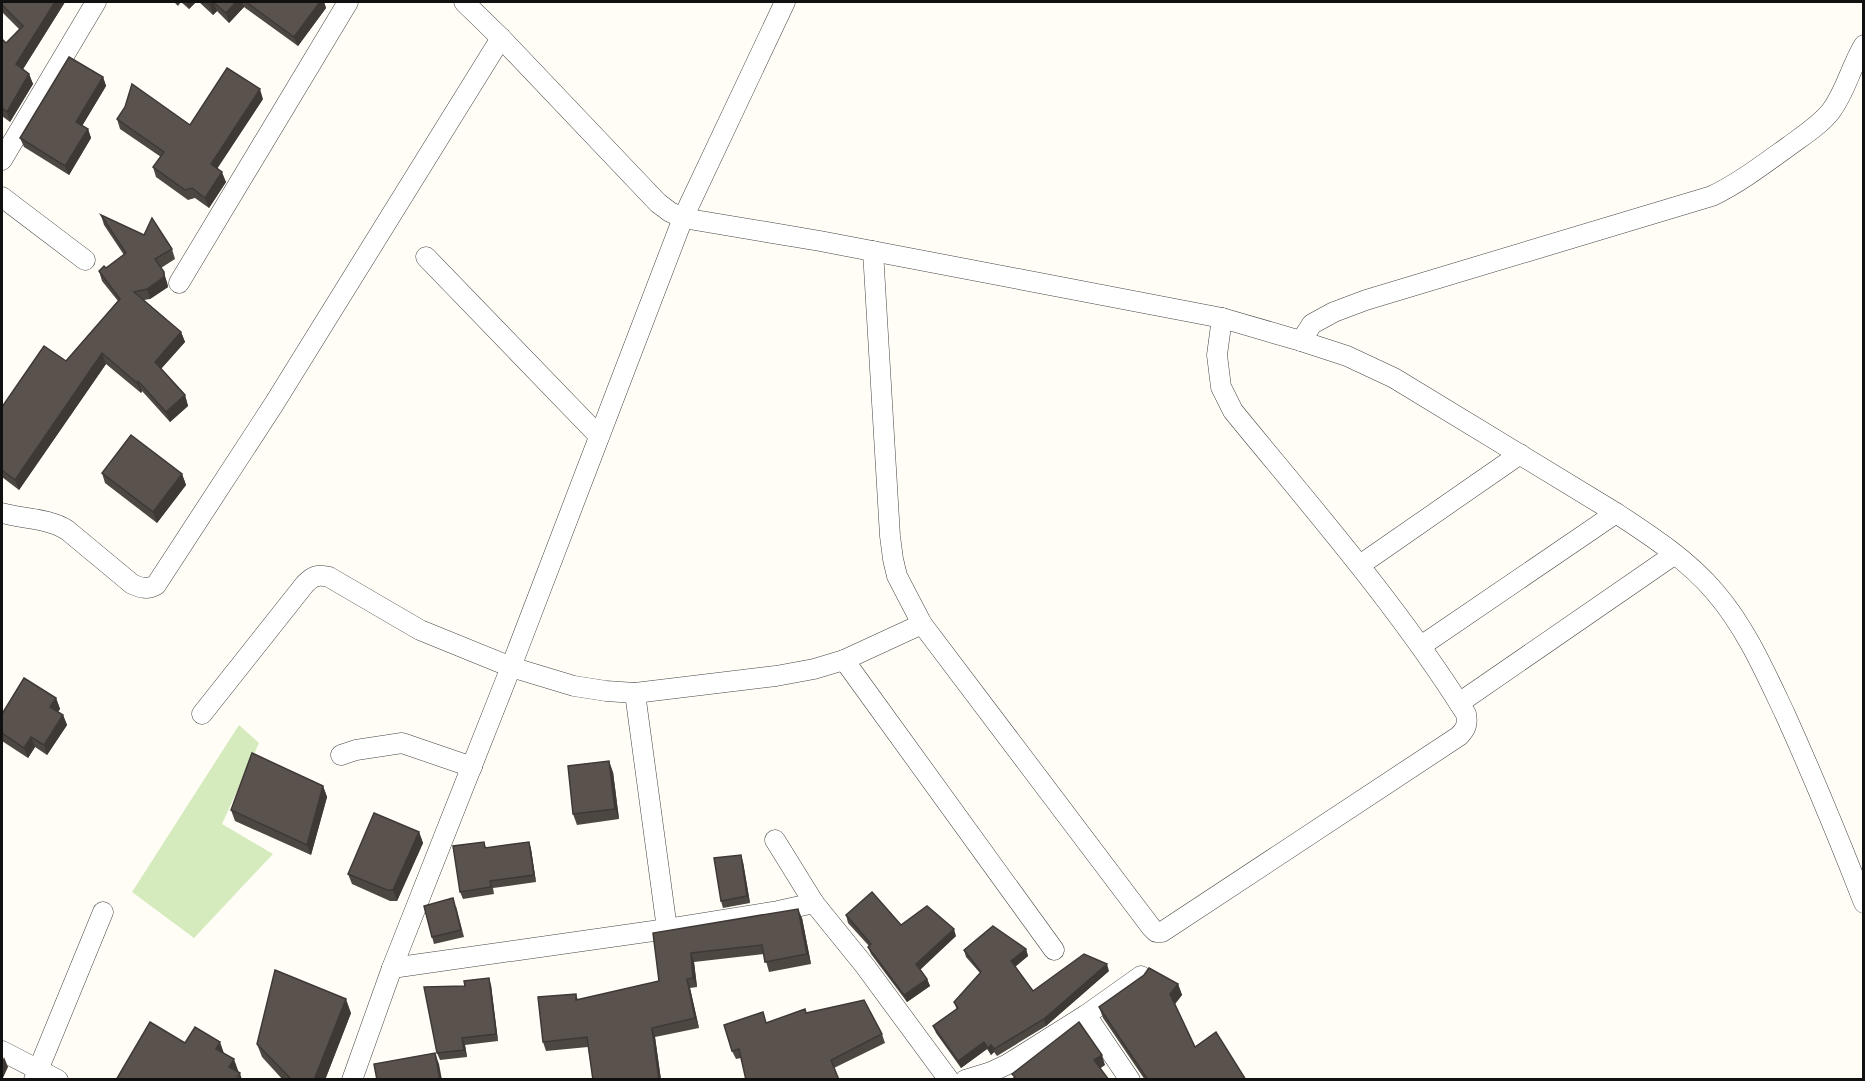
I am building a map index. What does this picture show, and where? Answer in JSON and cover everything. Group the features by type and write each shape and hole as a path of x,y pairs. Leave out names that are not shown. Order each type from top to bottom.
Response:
{"street":[{"path":"2,160 96,2"},
{"path":"179,283 348,2"},
{"path":"352,1080 392,968 511,667 683,218 785,2"},
{"path":"471,5 658,203 683,218 873,251 1222,318 1301,341 1347,356 1386,374 1616,513 1675,554 1714,591 1729,609 1750,643 1790,727 1863,903"},
{"path":"2,513 58,524 132,584 149,589 156,585 274,404 501,38"},
{"path":"1301,341 1312,324 1334,312 1366,300 1712,196 1730,187 1816,127 1840,98 1863,45"},
{"path":"2,197 85,260"},
{"path":"873,251 892,559 897,576 922,624 1156,932 1166,930 1459,736 1468,722 1466,714 1421,646 1360,566 1233,411 1221,387 1217,355 1222,318"},
{"path":"426,257 599,436"},
{"path":"1360,566 1520,454"},
{"path":"1421,646 1616,513"},
{"path":"1459,703 1675,554"},
{"path":"202,714 313,576 321,575 329,577 420,630 511,667 574,686 606,691 635,693 797,672 844,660 922,624"},
{"path":"844,660 1054,950"},
{"path":"635,693 667,929"},
{"path":"341,755 356,750 402,743 472,767"},
{"path":"775,840 814,903 865,966 949,1080"},
{"path":"392,968 667,929 814,903"},
{"path":"36,1074 104,912"},
{"path":"965,1080 1008,1064 1086,1015 1142,976"},
{"path":"1086,1015 1130,1080"},
{"path":"2,1051 36,1074 58,1080"}],"green space":[{"path":"239,725 259,743 222,824 273,854 194,938 132,892"}],"building":[{"path":"2,2 55,2 16,64 29,74 7,112 2,108 2,39 6,43 23,26 2,5"},
{"path":"213,2 236,2 226,13"},
{"path":"246,2 320,2 294,37"},
{"path":"69,57 103,77 76,122 88,129 65,166 20,138"},
{"path":"227,68 260,89 211,164 222,172 205,198 192,188 185,190 153,167 164,152 117,119 125,107 132,84 190,125"},
{"path":"101,215 144,235 152,218 172,249 155,259 164,272 164,277 147,289 134,292 181,332 155,362 185,395 166,412 138,381 137,383 102,353 15,480 2,470 2,407 44,346 66,361 120,299 99,271 126,253"},
{"path":"131,435 182,474 153,512 102,473"},
{"path":"24,678 56,698 50,707 63,715 44,745 31,737 24,748 2,733 2,714"},
{"path":"252,753 323,786 307,845 231,810"},
{"path":"609,761 615,809 573,814 568,766"},
{"path":"374,813 419,832 393,890 387,890 348,874"},
{"path":"484,842 485,848 529,842 534,875 490,881 491,887 460,892 453,846"},
{"path":"741,855 747,896 721,901 714,858"},
{"path":"872,892 901,925 927,906 954,929 916,964 927,979 904,995 868,947 871,944 846,915"},
{"path":"453,898 461,930 432,937 424,906"},
{"path":"798,909 807,954 765,962 762,945 691,953 693,978 687,979 695,1018 652,1028 659,1080 593,1080 587,1037 543,1042 538,997 576,994 576,1000 659,981 653,933"},
{"path":"993,926 1026,949 1011,961 1033,991 1084,954 1107,964 1044,1019 994,1049 991,1045 988,1048 984,1042 958,1061 933,1026 958,1008 954,1002 981,972 964,950"},
{"path":"1149,968 1178,984 1170,994 1195,1047 1216,1032 1246,1080 1148,1080 1099,1007 1144,975"},
{"path":"275,970 346,999 314,1080 292,1080 257,1044"},
{"path":"489,978 496,1034 462,1038 464,1050 437,1053 424,987 465,986 464,981"},
{"path":"864,1000 882,1034 831,1060 839,1080 746,1080 739,1049 732,1051 724,1025 763,1012 766,1023 805,1009 806,1013"},
{"path":"150,1022 185,1043 195,1027 220,1042 216,1049 234,1059 229,1067 240,1073 237,1080 116,1080"},
{"path":"1079,1022 1102,1055 1094,1060 1109,1080 1011,1080 1015,1077 1012,1074"},
{"path":"435,1053 440,1080 377,1080 374,1064"}]}
